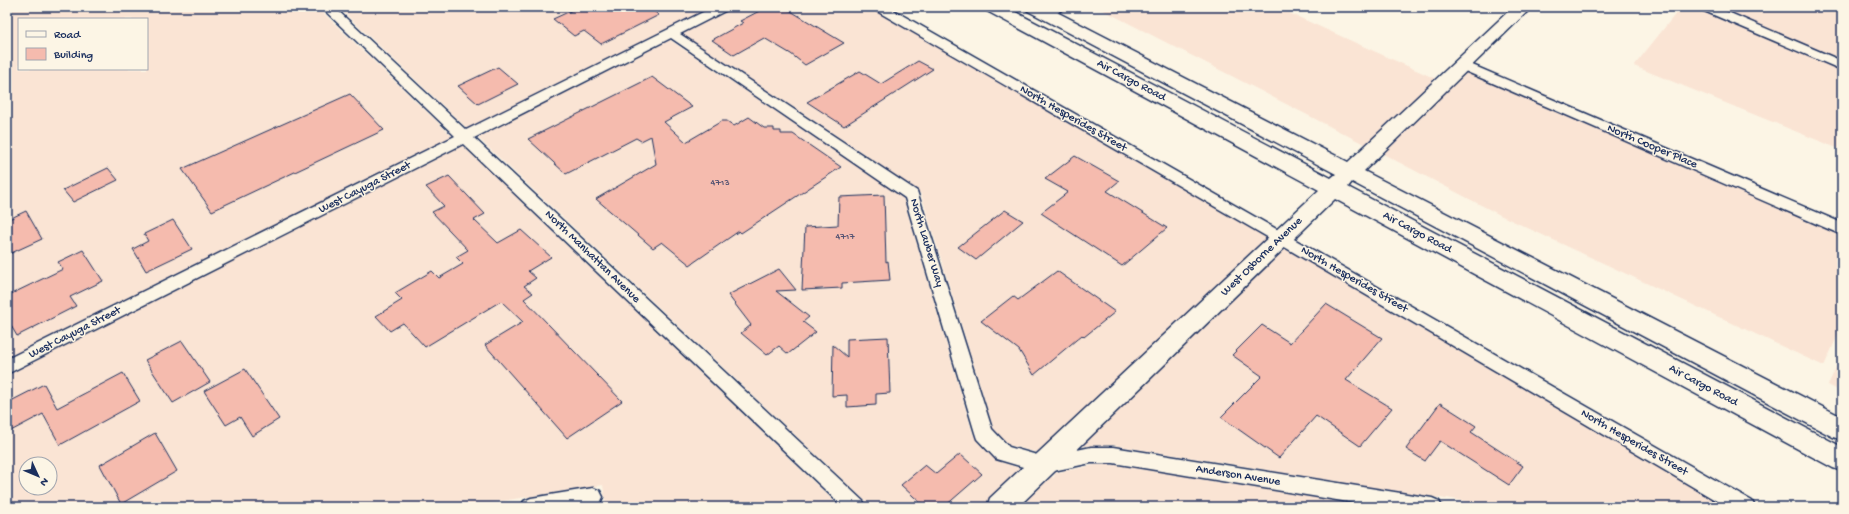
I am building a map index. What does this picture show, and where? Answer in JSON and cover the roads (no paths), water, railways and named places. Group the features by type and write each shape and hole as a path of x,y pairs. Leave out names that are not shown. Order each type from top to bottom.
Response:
{"street":[{"name":"North Manhattan Avenue","path":"327,7 856,507"},
{"name":"West Cayuga Street","path":"7,367 723,7"},
{"name":"North Hesperides Street","path":"879,7 1282,238 1745,507"},
{"name":"Air Cargo Road","path":"993,7 1842,460"},
{"name":"West Osborne Avenue","path":"1000,507 1523,7"},
{"path":"1706,7 1842,66"},
{"name":"Air Cargo Road","path":"1047,9 1350,172 1842,429"},
{"name":"North Lauber Way","path":"671,33 912,195 984,433 1003,453 1044,465"},
{"name":"North Cooper Place","path":"1463,65 1842,229"},
{"name":"Anderson Avenue","path":"1044,465 1091,455 1113,455 1432,507"},
{"path":"531,507 593,497"}]}
